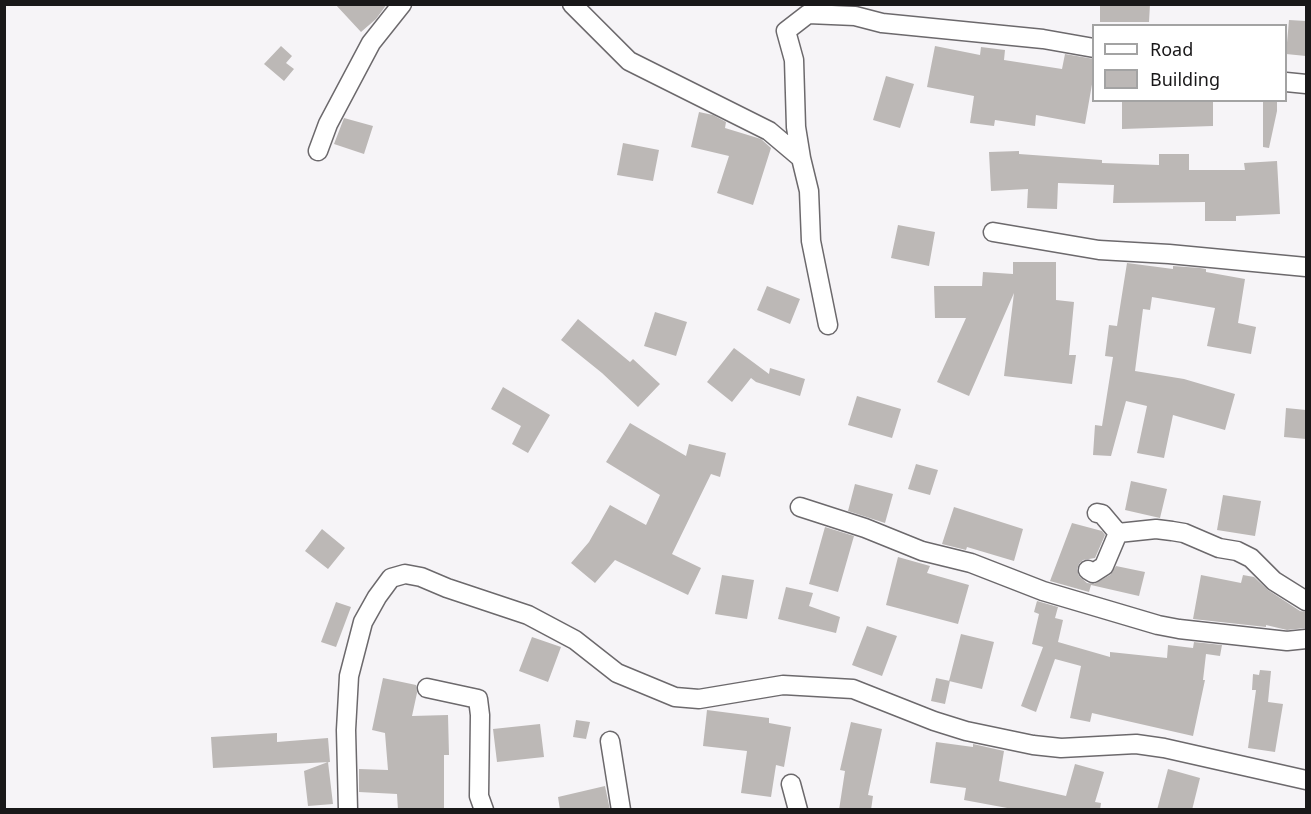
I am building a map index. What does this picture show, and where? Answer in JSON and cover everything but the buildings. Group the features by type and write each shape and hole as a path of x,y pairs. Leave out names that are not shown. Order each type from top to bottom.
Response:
{"street":[{"path":"318,151 328,124 371,43 402,4"},
{"path":"572,4 628,61 769,131 801,158"},
{"path":"828,325 811,241 809,191 796,127 794,60 786,31 808,14 855,16 882,23 1043,39 1092,48"},
{"path":"1287,82 1306,84"},
{"path":"993,232 1099,250 1306,267"},
{"path":"800,507 865,528 922,551 971,563 1043,591 1158,625 1287,642 1306,639"},
{"path":"1097,513 1102,514 1118,533"},
{"path":"1118,533 1156,529 1172,531 1184,533 1218,548 1238,551 1251,558 1274,581 1306,601"},
{"path":"1088,570 1093,573 1104,566 1118,533"},
{"path":"348,810 346,730 349,676 363,622 391,578 405,574 421,577 528,615 575,640 617,674 675,697 699,699 783,685 853,689 966,731 1061,748 1136,744 1164,748 1306,780"},
{"path":"427,688 478,699 480,715 478,796 484,810"},
{"path":"610,741 621,810"},
{"path":"791,784 798,810"}]}
